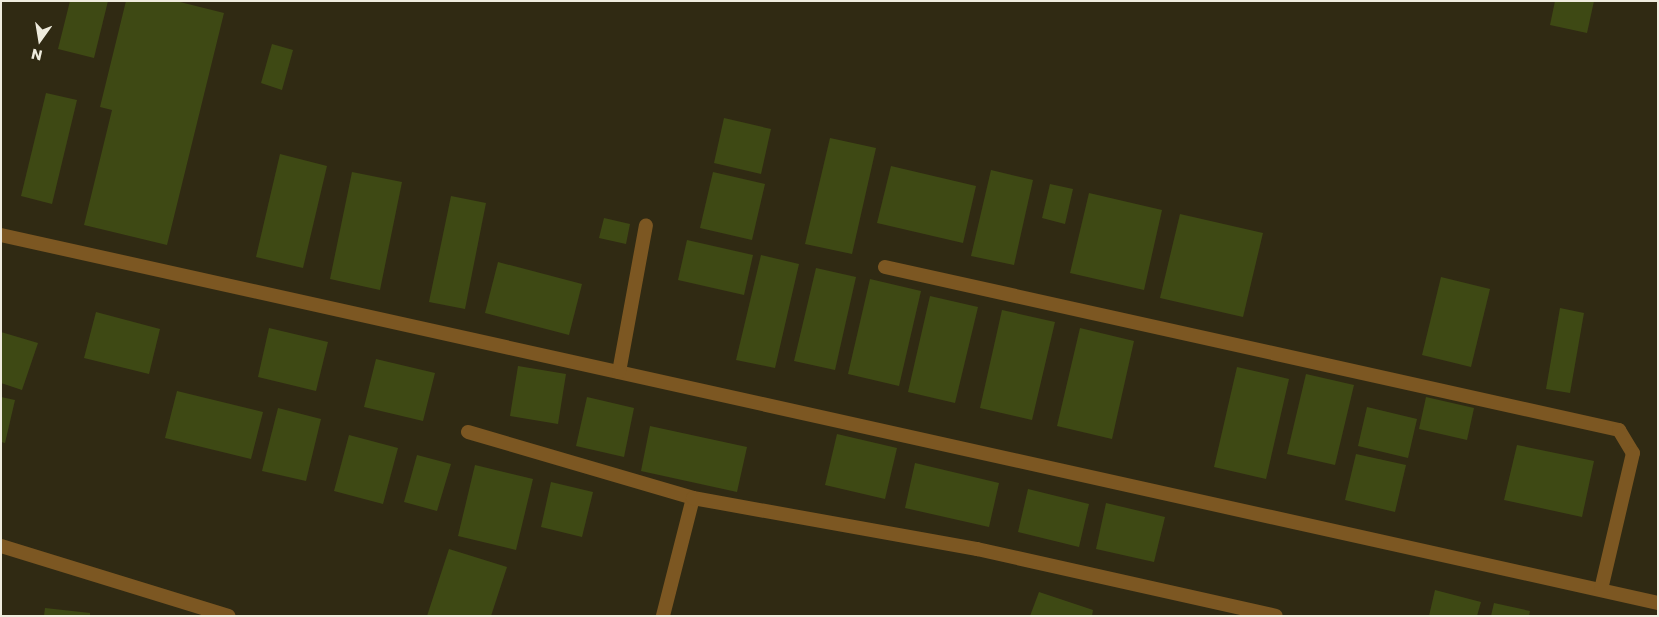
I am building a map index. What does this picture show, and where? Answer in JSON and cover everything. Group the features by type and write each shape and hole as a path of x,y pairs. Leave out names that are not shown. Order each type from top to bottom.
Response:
{"street":[{"path":"619,372 646,225"},
{"path":"1,235 1658,603"},
{"path":"885,266 1619,430 1633,453 1632,462 1600,589"},
{"path":"468,432 693,498 977,549 1276,616"},
{"path":"663,616 693,498"},
{"path":"1,546 228,616"}],"building":[{"path":"70,1 108,1 94,58 58,49"},
{"path":"126,1 176,1 224,13 167,245 84,225 112,110 100,107"},
{"path":"1555,1 1594,1 1587,33 1550,25"},
{"path":"272,44 293,50 282,90 261,83"},
{"path":"46,93 77,100 52,204 21,196"},
{"path":"724,118 771,129 761,174 714,163"},
{"path":"830,138 876,148 852,254 805,244"},
{"path":"280,154 327,166 303,268 256,257"},
{"path":"891,166 976,186 963,243 877,223"},
{"path":"991,170 1033,180 1014,265 971,256"},
{"path":"352,172 402,182 380,290 330,279"},
{"path":"713,172 765,184 752,240 700,228"},
{"path":"1050,184 1073,189 1065,224 1042,218"},
{"path":"1089,193 1162,210 1144,290 1070,273"},
{"path":"451,196 486,203 465,309 429,302"},
{"path":"1180,214 1263,233 1243,317 1160,298"},
{"path":"604,218 630,224 626,244 599,238"},
{"path":"687,240 753,255 744,295 678,280"},
{"path":"761,255 799,264 775,368 736,360"},
{"path":"498,262 582,284 569,335 485,313"},
{"path":"816,268 856,277 835,370 794,361"},
{"path":"1441,277 1490,289 1471,367 1422,355"},
{"path":"870,279 921,291 899,386 848,374"},
{"path":"930,296 978,307 955,403 908,392"},
{"path":"1560,308 1584,313 1570,393 1546,389"},
{"path":"1002,310 1055,322 1032,420 980,408"},
{"path":"96,312 160,329 149,374 84,358"},
{"path":"269,328 328,342 316,391 258,377"},
{"path":"1080,328 1134,341 1112,439 1057,426"},
{"path":"1,332 38,343 22,390 1,383"},
{"path":"376,359 435,373 423,421 364,407"},
{"path":"518,366 566,374 558,424 510,416"},
{"path":"1237,367 1289,379 1266,479 1214,467"},
{"path":"1306,374 1354,385 1335,465 1287,454"},
{"path":"177,391 263,412 251,459 165,438"},
{"path":"1,397 15,400 5,443 1,442"},
{"path":"587,397 634,408 624,457 576,446"},
{"path":"1426,397 1474,408 1467,440 1419,429"},
{"path":"1367,407 1417,419 1408,458 1358,446"},
{"path":"278,408 321,419 306,481 262,471"},
{"path":"650,426 747,447 737,492 641,471"},
{"path":"837,434 897,448 885,499 825,485"},
{"path":"349,435 398,448 383,504 334,491"},
{"path":"1517,445 1594,461 1582,517 1504,500"},
{"path":"1356,454 1406,465 1395,512 1345,500"},
{"path":"417,455 451,464 437,511 404,502"},
{"path":"915,463 999,483 989,527 905,508"},
{"path":"475,465 533,479 516,550 458,536"},
{"path":"551,482 593,492 582,537 541,527"},
{"path":"1028,489 1089,504 1079,547 1018,532"},
{"path":"1106,503 1165,517 1154,562 1096,549"},
{"path":"449,549 507,567 491,616 427,616"},
{"path":"1435,590 1481,602 1477,616 1429,616"},
{"path":"1039,592 1093,610 1092,616 1030,616"},
{"path":"1494,603 1530,611 1529,616 1491,616"},
{"path":"45,608 90,613 90,616 44,616"}]}
